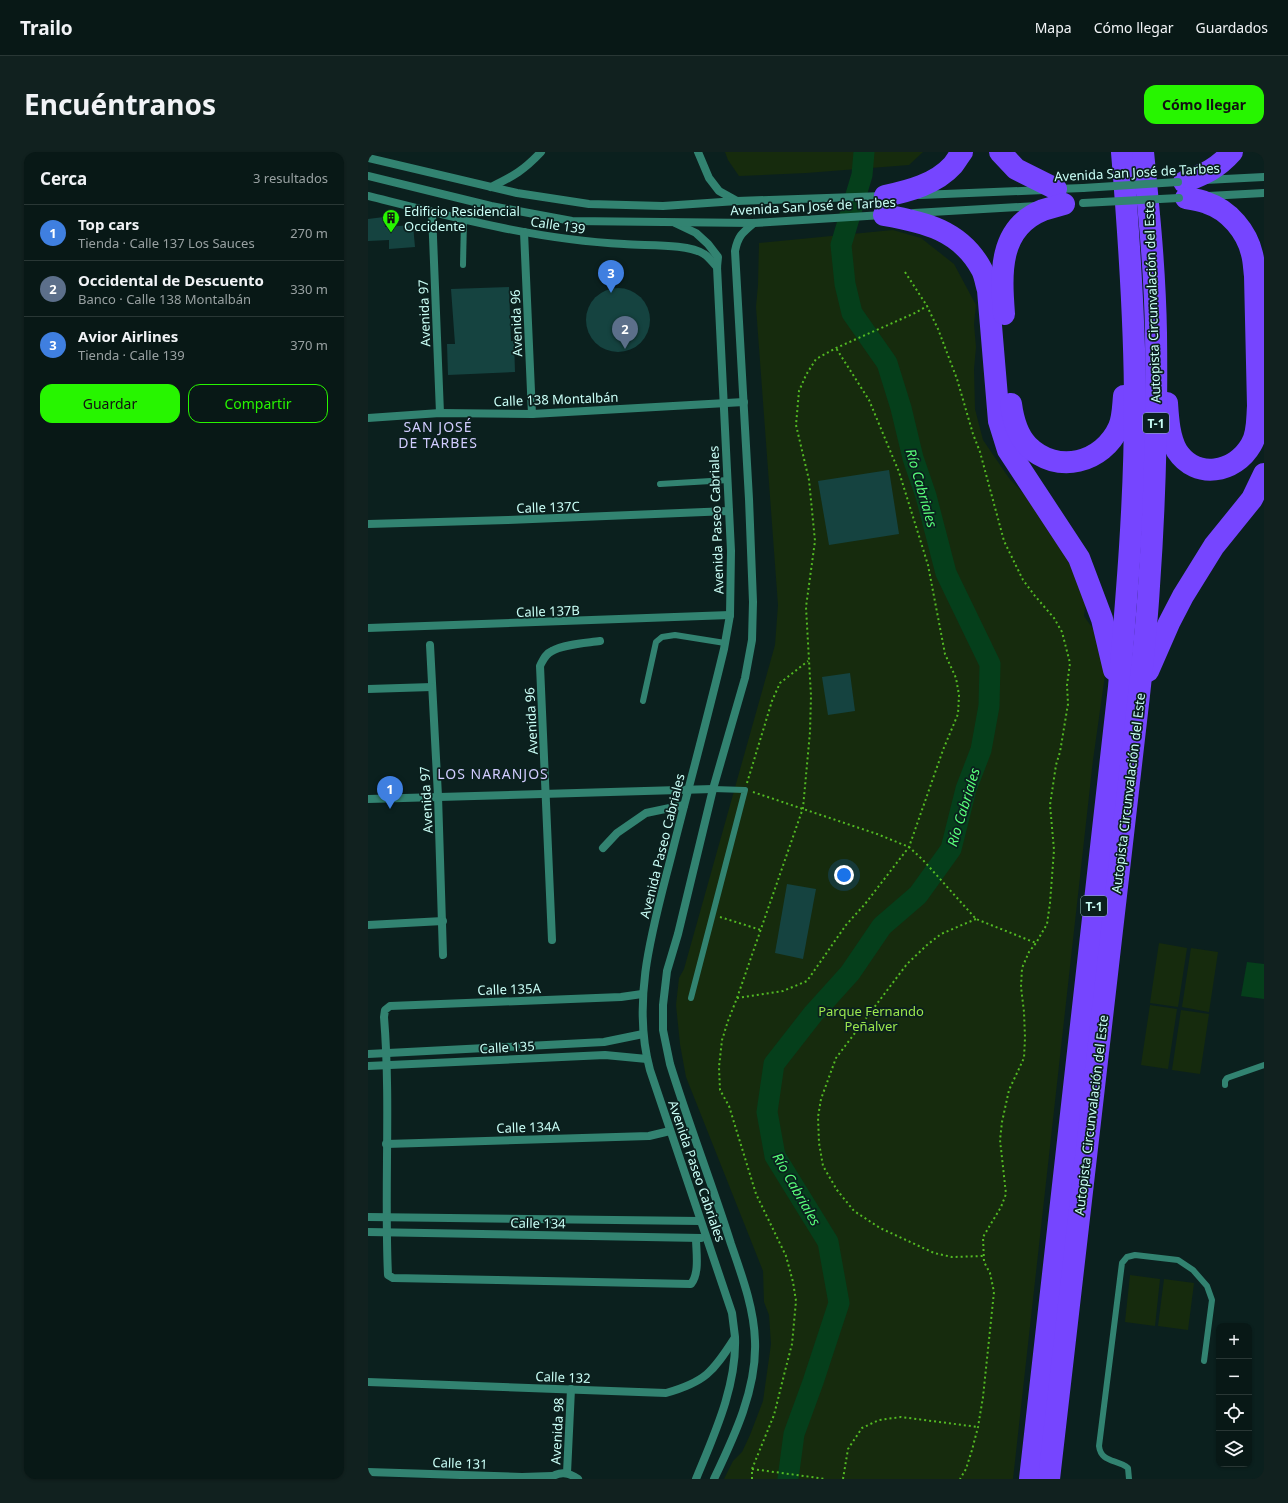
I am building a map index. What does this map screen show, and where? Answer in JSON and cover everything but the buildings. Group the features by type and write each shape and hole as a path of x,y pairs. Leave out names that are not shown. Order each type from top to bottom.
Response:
{"highway":[{"path":"884,205 906,192 939,177 953,165 962,152"},
{"path":"1000,152 1016,169 1070,201"},
{"name":"Autopista Circunvalación del Este","path":"1030,1479 1119,687 1127,585 1133,490 1135,407 1134,332 1128,222 1122,152"},
{"name":"Autopista Circunvalación del Este","path":"1049,1479 1139,694 1149,587 1154,491 1156,331 1150,219 1143,152"},
{"path":"1156,331 1165,379 1171,435 1178,451 1189,462 1202,468 1217,470 1231,466 1243,458 1252,444 1257,426 1253,255 1243,233 1236,223 1222,211 1182,190 1220,165 1232,152"},
{"path":"1070,201 1043,210 1022,224 1015,232 1006,248 1002,266 1002,291 1009,393 1017,431 1028,446 1043,457 1060,462 1078,462 1094,456 1109,444 1120,426 1126,366 1134,332"},
{"path":"884,205 910,219 933,226 951,236 969,252 982,270 988,290 999,421 1008,450 1079,558 1102,619 1119,687"},
{"path":"1139,694 1155,653 1183,596 1214,546 1255,500 1264,474"}],"street":[{"path":"491,187 515,176 530,164 541,152"},
{"path":"698,152 709,178 719,191 737,201"},
{"name":"Avenida San José de Tarbes","path":"368,158 517,193 589,204 663,206 737,201 884,205 1070,201 1182,190 1264,177"},
{"name":"Avenida San José de Tarbes","path":"368,176 491,206 572,221 675,223 754,223 783,221 884,205 1070,201 1083,188 1264,193"},
{"name":"Calle 139","path":"368,196 524,232 601,243 689,248 705,254 717,267"},
{"name":"Avenida 97","path":"432,212 440,414"},
{"name":"Avenida Paseo Cabriales","path":"675,223 696,233 708,244 718,257 717,267 723,403 731,550 730,615 725,643 710,709 653,929 642,994 643,1034 647,1059 732,1313 735,1338 734,1359 729,1389 721,1419 696,1479"},
{"name":"Avenida Paseo Cabriales","path":"714,1479 745,1405 753,1373 755,1342 751,1308 670,1064 663,1030 663,1005 667,971 678,934 713,790 745,678 752,640 753,602 736,251 738,239 743,232 754,223"},
{"name":"Avenida 96","path":"524,232 532,414"},
{"name":"Calle 138 Montalbán","path":"368,418 440,414 532,414 744,402"},
{"name":"Calle 137C","path":"368,524 729,511"},
{"name":"Calle 137B","path":"368,628 730,615"},
{"name":"Avenida 96","path":"552,940 540,666 543,658 551,651 562,647 600,641"},
{"name":"Avenida 97","path":"430,645 438,796 443,955"},
{"path":"368,690 432,686"},
{"path":"368,799 713,790"},
{"path":"603,848 618,833 646,813 684,805"},
{"path":"368,925 443,921"},
{"name":"Calle 135A","path":"387,1053 384,1017 385,1010 390,1006 613,997 642,994"},
{"name":"Calle 135","path":"368,1054 604,1042 643,1034"},
{"path":"387,1053 386,1232 388,1275 393,1278 691,1284 694,1279 696,1266 696,1238"},
{"name":"Calle 135","path":"368,1066 605,1055 647,1059"},
{"name":"Calle 134A","path":"386,1144 650,1136 670,1131"},
{"name":"Calle 134","path":"368,1217 700,1221"},
{"name":"Calle 134","path":"368,1232 707,1238"},
{"name":"Calle 132","path":"368,1382 666,1393 682,1388 710,1373 735,1338"},
{"name":"Avenida 98","path":"566,1473 571,1390"},
{"name":"Calle 131","path":"368,1472 550,1478 558,1474 566,1473"},
{"path":"566,1473 578,1479"}],"lane":[{"path":"463,265 464,219"},
{"path":"660,484 728,480"},
{"path":"643,701 656,642 662,637 675,635 725,643"},
{"path":"691,998 745,790 713,790"},
{"path":"1225,1085 1227,1078 1264,1066"},
{"path":"1129,1479 1128,1468 1104,1457 1100,1452 1099,1446 1122,1263 1127,1257 1135,1255 1178,1260 1194,1270 1207,1286 1212,1300 1204,1361"}],"path":[{"path":"905,272 927,306 938,329 957,379 972,434 980,452 1004,541 1023,580 1054,618 1062,632 1070,663 1067,685 1068,704 1050,805 1054,850 1050,903 1047,924 1029,952 1022,968 1021,987 1025,1038 1024,1058 1008,1090 1002,1122 1001,1147 1006,1194 1001,1207 984,1238 984,1262 990,1273 994,1292 978,1427 966,1469 960,1479"},
{"path":"752,1479 752,1469 774,1415 792,1344 796,1301 786,1256 756,1194 729,1106 720,1090 719,1067 722,1040 803,808 811,696 806,607 814,541 809,480 796,425 799,391 806,375 816,359 836,348 916,313 927,306"},
{"path":"737,998 784,991 807,981 846,925 865,904 908,847 943,750 958,714 959,695 956,678 945,654 928,565 899,472 869,400 836,348"},
{"path":"809,661 780,683 772,701 745,790 803,808 877,834 908,847 923,860 976,920 1036,943"},
{"path":"713,915 761,930"},
{"path":"976,920 941,934 907,964 836,1058 821,1099 818,1117 819,1143 823,1166 836,1190 854,1211 880,1228 934,1253 952,1257 983,1256"},
{"path":"843,1479 848,1449 862,1428 879,1420 901,1417 978,1427"},
{"path":"752,1469 826,1479"}],"green space":[{"path":"725,152 923,152 909,165 806,173 739,176 728,160"},
{"name":"Parque Fernando Peñalver","path":"893,230 921,238 954,264 976,305 974,324 976,347 974,369 975,409 983,440 1009,478 1045,517 1087,594 1084,616 1105,646 1106,668 1093,760 1013,1479 724,1479 733,1461 742,1452 763,1401 771,1344 769,1315 764,1302 763,1271 686,1077 680,1044 676,1005 679,978 684,969 775,645 778,605 756,307 759,243"},
{"path":"1159,943 1187,948 1178,1007 1150,1003"},
{"path":"1191,948 1218,952 1209,1012 1182,1007"},
{"path":"1150,1005 1177,1009 1168,1069 1141,1065"},
{"path":"1181,1010 1209,1014 1200,1074 1172,1070"},
{"path":"1130,1275 1160,1279 1155,1326 1125,1322"},
{"path":"1164,1279 1194,1283 1188,1330 1158,1326"}],"shaded area":[{"path":"1247,962 1264,964 1264,999 1241,996"}],"waterway":[{"name":"Río Cabriales","path":"788,1479 794,1434 839,1303 828,1242 775,1156 767,1112 774,1064 813,1014 850,973 882,926 918,895 951,849 966,789 981,750 989,706 990,664 946,573 926,496 913,458 901,408 887,363 852,313 845,284 841,245 862,175 864,152"}],"place":[{"name":"Edificio Residencial Occidente","path":"391,233"},
{"name":"Avior Airlines","path":"611,293"},
{"name":"Occidental de Descuento","path":"625,349"},
{"name":"Top cars","path":"390,809"}],"district":[{"name":"SAN JOSÉ DE TARBES","path":"438,434"},
{"name":"LOS NARANJOS","path":"493,773"}]}
